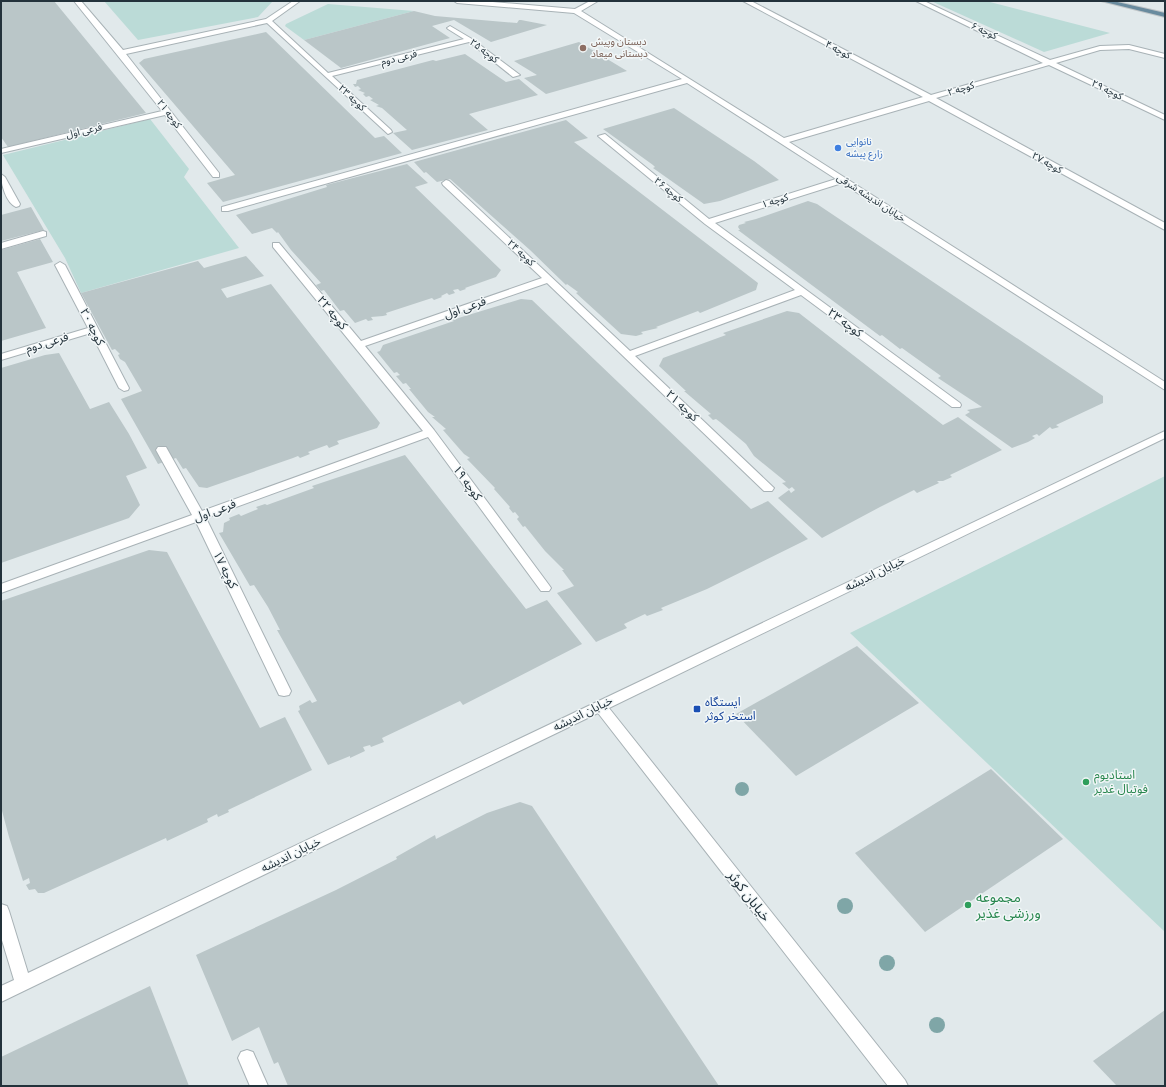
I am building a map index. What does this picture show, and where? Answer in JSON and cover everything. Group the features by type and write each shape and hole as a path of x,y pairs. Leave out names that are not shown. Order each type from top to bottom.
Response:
{"main road":[{"path":"1104,1 1165,15"}],"street":[{"path":"77,1 121,52 268,21 297,1"},
{"path":"457,1 576,11 595,1"},
{"name":"کوچه ۴","path":"746,1 930,98"},
{"name":"کوچه ۶","path":"919,1 1048,62"},
{"name":"خیابان اندیشه شرقی","path":"576,11 688,80 1165,387"},
{"name":"کوچه ۲۳","path":"268,21 388,132"},
{"name":"کوچه ۲۵","path":"450,28 470,40 516,76"},
{"name":"فرعی دوم","path":"327,75 470,40"},
{"name":"کوچه ۲","path":"783,141 1048,62 1100,48 1128,47 1142,49 1165,56"},
{"name":"کوچه ۲۱","path":"121,52 216,175"},
{"name":"کوچه ۲۹","path":"1048,62 1165,118"},
{"path":"225,209 688,80"},
{"name":"کوچه ۲۷","path":"930,98 1165,227"},
{"name":"فرعی اول","path":"1,151 167,112"},
{"name":"کوچه ۲۶","path":"602,136 708,222 734,241"},
{"path":"1,177 16,204"},
{"name":"کوچه ۱","path":"708,222 842,180"},
{"name":"کوچه ۲۴","path":"446,183 597,323"},
{"path":"1,246 43,234"},
{"name":"کوچه ۲۳","path":"734,241 956,405"},
{"name":"کوچه ۲۲","path":"276,246 387,380"},
{"name":"کوچه ۲۰","path":"60,265 124,388"},
{"name":"فرعی اول","path":"359,345 549,279"},
{"path":"628,355 802,291"},
{"name":"کوچه ۲۱","path":"597,323 628,355 768,488"},
{"name":"فرعی دوم","path":"1,357 94,329"},
{"name":"کوچه ۱۹","path":"387,380 430,432 545,588"},
{"name":"فرعی اول","path":"1,589 430,432"},
{"name":"خیابان اندیشه","path":"1,994 1165,434"},
{"name":"کوچه ۱۷","path":"162,450 199,517 284,692"},
{"name":"خیابان کوثر","path":"600,706 899,1086"},
{"path":"1,911 23,983"},
{"path":"247,1058 259,1086"}],"green space":[{"path":"104,1 273,1 258,17 138,40"},
{"path":"931,1 986,1 1110,33 1044,52"},
{"path":"328,4 414,11 304,40 285,26 286,24"},
{"path":"150,119 189,169 184,177 239,248 81,293 65,258 3,155"},
{"name":"استادیوم فوتبال غدیر","path":"1165,476 1165,932 850,633"}],"building":[{"path":"1,1 54,1 146,113 8,147 1,137"},
{"path":"414,11 435,16 517,23 521,20 547,25 491,42 454,20 432,26 450,38 341,68 304,40"},
{"path":"266,32 375,138 384,136 402,153 223,202 207,183 235,175 139,63 144,59"},
{"path":"579,42 627,71 546,94 524,78 537,75 514,61"},
{"path":"465,54 506,82 519,79 538,95 469,114 488,130 412,150 393,133 407,130 382,108 376,106 379,105 370,100 373,99 369,96 366,97 363,94 365,93 358,90 361,89 358,86 355,87 353,84 356,84 357,80 433,60 436,61"},
{"path":"674,108 754,161 779,180 720,201 704,204 653,168 655,167 653,165 603,129"},
{"path":"566,120 588,138 574,142 758,283 756,290 700,313 698,311 656,327 658,328 641,332 643,334 636,336 621,334 576,293 578,292 567,284 566,285 530,250 450,179 437,182 426,172 424,173 414,162"},
{"path":"407,164 428,183 415,187 501,270 496,277 460,291 458,289 453,290 455,293 449,295 447,293 434,300 432,298 386,313 387,315 371,317 373,320 368,321 366,319 355,323 344,310 340,311 324,290 321,291 316,285 321,283 291,250 278,232 277,233 272,228 252,234 236,215 327,187 326,185"},
{"path":"808,201 817,204 1103,396 1103,403 1056,425 1059,427 1052,429 1050,427 1039,436 1037,434 1032,436 1035,438 1012,448 965,415 970,412 967,410 982,407 938,378 941,376 902,348 900,349 882,335 880,336 738,230 740,230 738,227 739,225 746,223 744,222"},
{"path":"31,207 44,230 1,241 1,215"},
{"path":"40,239 53,262 17,272 46,328 1,341 1,250"},
{"path":"246,256 264,276 221,289 227,298 271,284 380,423 377,428 337,441 339,444 329,448 327,445 308,452 310,454 300,458 298,456 207,488 199,487 186,468 183,469 176,458 158,464 121,399 142,391 125,362 120,359 118,355 120,354 115,349 112,350 81,293 198,261 204,268"},
{"path":"521,299 532,300 751,509 768,501 808,539 707,589 661,608 663,610 647,616 645,614 624,624 627,628 596,642 557,593 574,586 562,570 564,570 545,551 525,526 523,527 517,519 519,517 515,512 513,513 509,508 510,507 494,489 495,488 467,459 470,458 464,454 443,430 446,429 432,417 435,417 428,412 409,389 411,389 406,383 403,384 396,376 400,375 397,372 394,373 377,352 380,351 383,345 454,321 452,320"},
{"path":"787,311 799,313 943,425 958,417 1002,450 950,475 952,477 943,481 937,481 939,483 917,493 914,490 822,538 778,498 789,490 791,493 795,490 792,487 789,489 782,483 786,482 754,456 746,444 716,419 713,420 708,415 711,414 684,391 686,391 659,366 663,358 726,335 723,333"},
{"path":"59,353 90,409 109,402 129,434 147,468 126,476 140,505 129,518 1,563 1,368 45,355"},
{"path":"405,455 526,609 547,600 582,644 463,705 460,701 382,738 384,742 371,747 370,745 363,747 365,751 350,758 350,756 328,765 298,711 300,710 299,706 310,700 312,703 317,701 277,630 280,630 268,607 254,585 250,586 219,533 223,532 224,523 230,520 229,518 239,514 241,516 258,509 256,507 265,504 267,505 314,488 312,486"},
{"path":"149,550 167,552 260,728 285,717 312,770 228,810 229,812 218,817 217,814 207,819 208,822 167,841 166,838 44,893 38,893 35,889 29,890 26,885 30,883 29,878 23,881 1,807 1,601"},
{"path":"857,646 919,703 796,776 736,714"},
{"path":"991,769 1063,839 925,932 855,853"},
{"path":"520,802 532,806 719,1086 288,1086 278,1062 274,1064 259,1027 232,1041 196,955 336,890 397,859 396,857 435,835 436,839 487,813"},
{"path":"150,986 189,1086 1,1086 1,1057"},
{"path":"1165,1010 1165,1086 1117,1086 1093,1061"}],"place":[{"name":"دبستان وپیش دبستانی میعاد","path":"583,48"},
{"name":"نانوایی زارع پیشه","path":"838,148"},
{"name":"ایستگاه استخر کوثر","path":"697,709"},
{"name":"استادیوم فوتبال غدیر","path":"1086,782"},
{"name":"مجموعه ورزشی غذیر","path":"968,905"}]}
